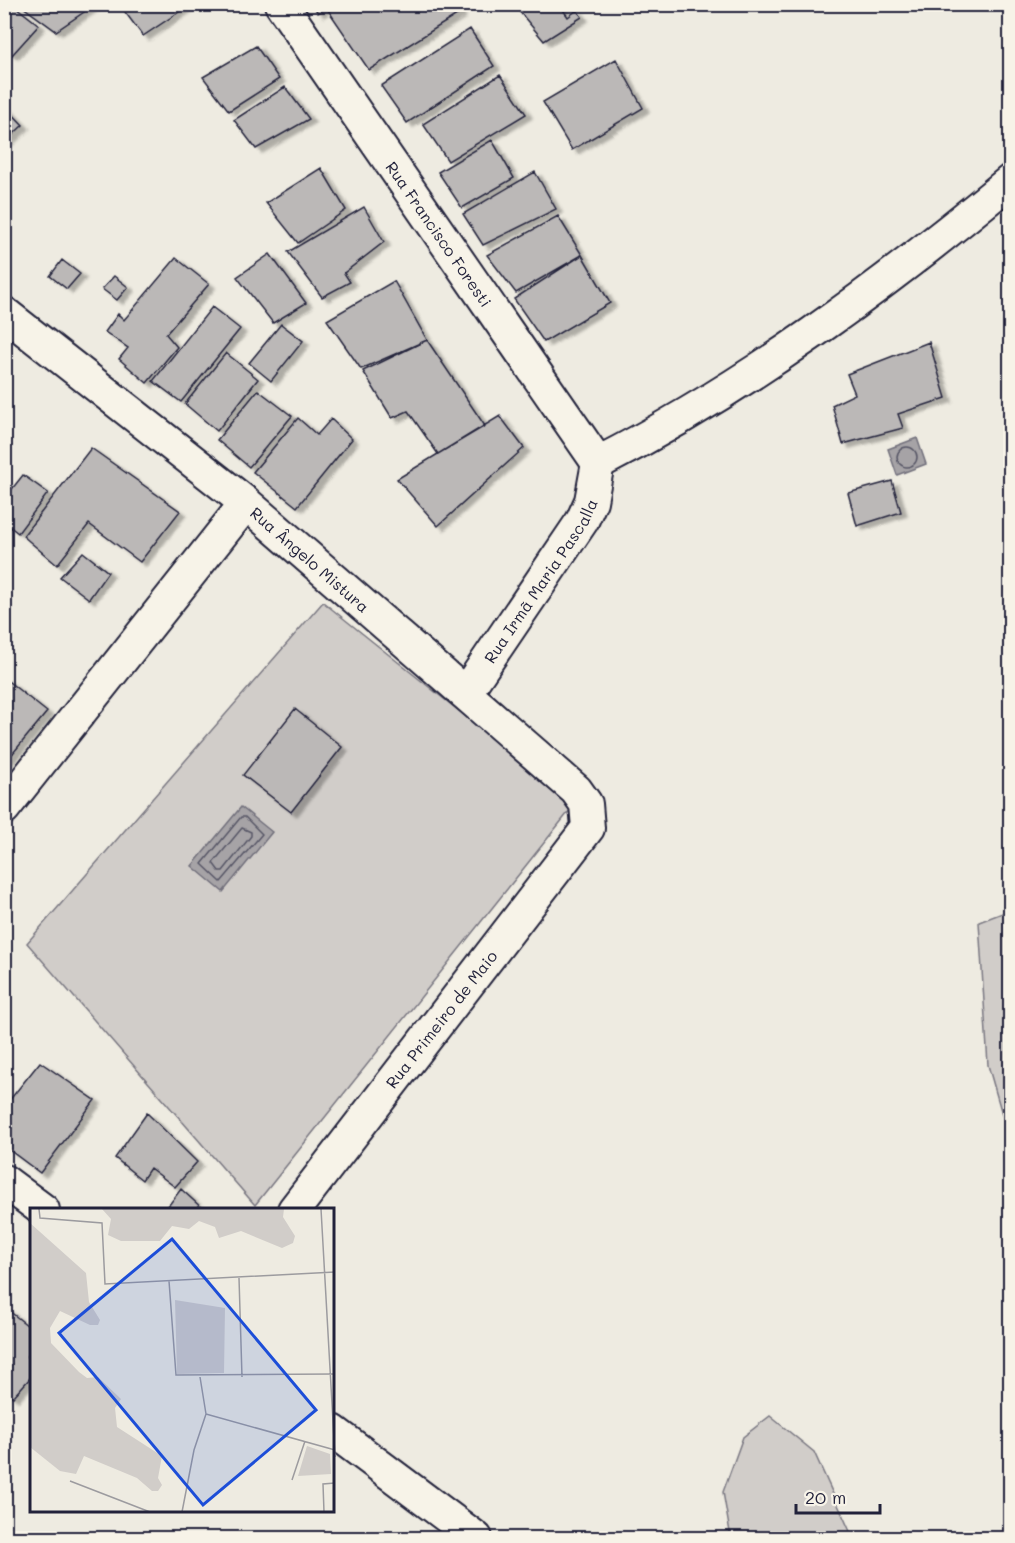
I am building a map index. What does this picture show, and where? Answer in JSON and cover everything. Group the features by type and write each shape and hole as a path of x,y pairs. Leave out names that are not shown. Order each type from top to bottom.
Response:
{"street":[{"name":"Rua Francisco Foresti","path":"282,4 598,463"},
{"path":"598,463 650,436 821,329 1011,181"},
{"name":"Rua Ângelo Mistura","path":"4,313 246,503 466,692 576,790 586,804 588,828"},
{"name":"Rua Irmã Maria Pascalla","path":"466,692 582,521 591,501 598,463"},
{"path":"4,808 246,503"},
{"name":"Rua Primeiro de Maio","path":"296,1208 588,828"},
{"path":"4,1181 40,1208"},
{"path":"334,1432 476,1539"}],"shaded area":[{"path":"323,602 469,719 474,714 575,804 255,1205 27,943"},
{"path":"1010,910 1010,1142 988,1065 979,922"},
{"path":"770,1416 814,1452 853,1538 731,1538 723,1492 743,1437"}],"water":[{"path":"917,438 926,464 897,475 888,449"},
{"path":"241,807 272,832 223,892 192,866"}],"building":[{"path":"4,4 12,4 39,25 12,55 4,49"},
{"path":"19,4 91,4 93,6 56,31"},
{"path":"119,4 191,4 143,36"},
{"path":"312,4 331,4 318,13"},
{"path":"337,4 454,4 460,13 369,70 328,10"},
{"path":"513,4 559,4 568,17 577,10 582,17 544,41"},
{"path":"470,29 494,66 407,123 381,86"},
{"path":"256,46 279,79 229,111 203,77"},
{"path":"616,59 643,108 572,150 543,102"},
{"path":"500,75 526,114 448,161 423,124"},
{"path":"285,87 309,119 256,149 234,120"},
{"path":"4,105 23,125 4,143"},
{"path":"492,140 514,178 462,208 438,172"},
{"path":"321,168 346,210 298,243 266,203"},
{"path":"535,172 556,209 483,245 463,214"},
{"path":"364,207 384,242 344,273 350,282 322,297 288,252"},
{"path":"558,216 582,255 516,293 487,255"},
{"path":"270,254 306,303 273,323 237,277"},
{"path":"582,255 610,303 544,342 514,299"},
{"path":"176,258 209,284 166,334 177,347 147,383 119,359 128,348 105,332 118,314 124,320"},
{"path":"62,260 80,274 67,289 50,276"},
{"path":"114,276 128,287 117,300 102,289"},
{"path":"394,281 427,340 361,369 327,320"},
{"path":"212,307 240,329 181,402 153,381"},
{"path":"281,324 303,341 271,381 249,363"},
{"path":"427,340 485,426 438,454 408,411 392,418 363,371"},
{"path":"929,342 946,398 898,414 903,428 843,444 832,405 855,394 847,374"},
{"path":"226,353 258,379 217,431 185,404"},
{"path":"258,390 292,416 249,467 217,440"},
{"path":"500,416 524,448 438,526 397,479"},
{"path":"298,418 317,435 331,419 352,439 297,507 253,472"},
{"path":"91,448 180,511 140,562 89,524 57,565 23,536"},
{"path":"23,475 48,493 18,533 4,522 4,499"},
{"path":"892,481 901,512 857,526 848,493"},
{"path":"83,552 108,572 89,599 60,577"},
{"path":"4,678 47,712 4,764"},
{"path":"295,709 342,747 291,812 243,775"},
{"path":"40,1062 95,1100 40,1173 4,1146 4,1107"},
{"path":"147,1113 197,1162 175,1187 150,1168 142,1180 115,1158"},
{"path":"181,1189 202,1208 167,1208"},
{"path":"4,1307 30,1327 30,1353 27,1357 30,1359 30,1378 13,1397 4,1391"}]}
